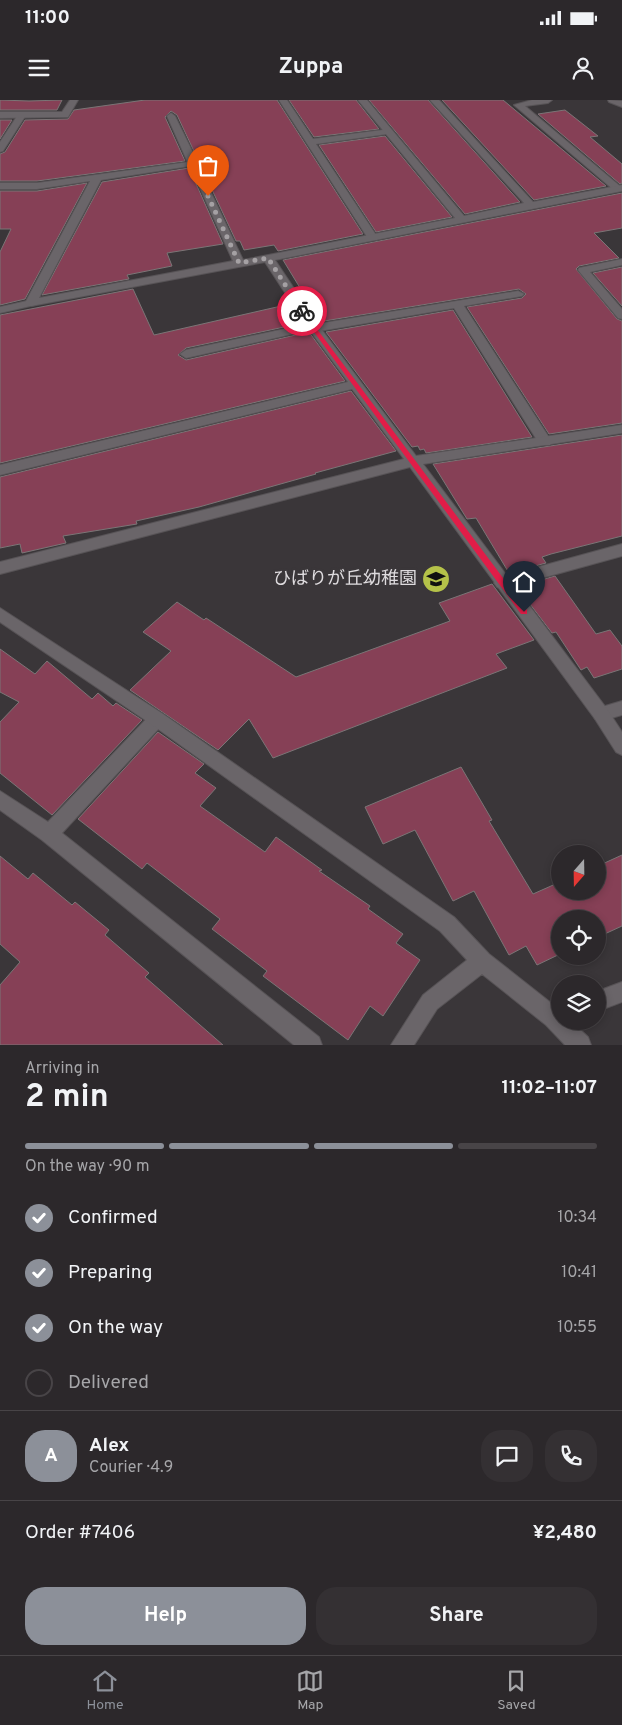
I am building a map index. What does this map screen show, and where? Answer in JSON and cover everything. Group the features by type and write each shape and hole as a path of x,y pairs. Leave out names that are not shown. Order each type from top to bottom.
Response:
{"street":[{"path":"0,115 65,115 74,100"},
{"path":"283,100 373,238"},
{"path":"362,100 461,220"},
{"path":"434,100 531,204"},
{"path":"548,100 518,105 620,188"},
{"path":"612,100 622,104"},
{"path":"0,149 22,115"},
{"path":"171,116 239,263"},
{"path":"311,142 387,131"},
{"path":"0,186 37,186 192,163"},
{"path":"31,303 97,177"},
{"path":"0,310 620,188"},
{"path":"268,258 313,327 601,714 622,747"},
{"path":"622,262 583,270 622,316"},
{"path":"186,354 313,327 518,294"},
{"path":"456,304 545,442"},
{"path":"0,470 355,384"},
{"path":"0,568 413,461 622,429"},
{"path":"502,583 622,550"},
{"path":"0,614 157,720 447,924 482,961 551,1012"},
{"path":"601,714 622,708"},
{"path":"49,834 157,720"},
{"path":"0,799 49,834 311,1045"},
{"path":"402,1045 430,1002 482,961"},
{"path":"606,998 622,992"},
{"path":"568,1030 580,1045"}],"building":[{"path":"0,100 62,100 57,110 0,110"},
{"path":"145,100 277,100 363,234 278,251 274,245 244,250 240,241 236,241 177,115 171,111 165,117 185,161 37,181 0,181 0,154 5,152 25,120 68,119 74,110"},
{"path":"289,100 356,100 379,129 314,137"},
{"path":"369,100 428,100 520,202 465,214"},
{"path":"442,100 503,100 606,186 534,200"},
{"path":"565,110 598,136 590,137 622,164 622,183 620,184 538,114"},
{"path":"0,120 12,120 0,139"},
{"path":"385,136 452,217 376,232 319,145"},
{"path":"189,168 223,244 167,253 172,266 127,275 129,279 42,295 102,182"},
{"path":"87,183 25,299 0,305 0,252 11,229 0,229 0,191 37,191"},
{"path":"622,193 622,228 594,233 619,258 579,266 576,269 617,319 622,321 622,423 549,434 467,307 522,298 526,294 519,289 318,322 305,301 308,301 283,260"},
{"path":"622,267 622,306 593,273"},
{"path":"133,289 154,335 290,304 303,323 186,348 178,355 186,360 309,332 345,381 0,463 0,315"},
{"path":"453,310 532,437 426,453 424,449 420,450 418,446 412,447 326,332"},
{"path":"351,391 396,451 199,507 136,521 137,524 63,536 66,543 22,553 20,544 0,548 0,477"},
{"path":"622,435 622,536 551,554 542,557 546,563 509,573 476,518 467,519 433,464"},
{"path":"555,576 596,634 610,630 622,646 622,669 594,678 587,667 581,670 556,632 552,633 517,587"},
{"path":"492,584 534,640 496,654 507,668 273,758 249,719 218,750 130,690 171,651 143,632 177,602 204,620 206,618 296,677 450,621 439,603"},
{"path":"0,649 35,674 47,661 92,699 98,693 113,706 116,703 142,720 52,815 0,773 0,722 19,702 0,692"},
{"path":"158,732 204,764 195,773 216,788 200,806 265,852 276,837 322,870 319,871 370,906 368,909 403,934 396,943 420,960 383,1016 370,1006 348,1040 263,976 267,971 212,929 220,919 147,863 142,869 78,819"},
{"path":"461,767 492,820 489,821 533,894 551,886 551,900 606,900 606,862 622,855 622,926 606,933 606,910 551,910 551,958 537,965 526,946 509,955 474,891 453,901 415,830 383,844 365,807"},
{"path":"0,856 28,879 33,873 72,905 75,902 109,930 105,935 149,973 145,977 223,1045 0,1045 0,985 20,962 0,944"}],"way so far":[{"path":"208,196 239,263 268,258 302,311"}],"place":[{"name":"ひばりが丘幼稚園","path":"436,579"}],"route":[{"path":"302,311 524,612"}]}
